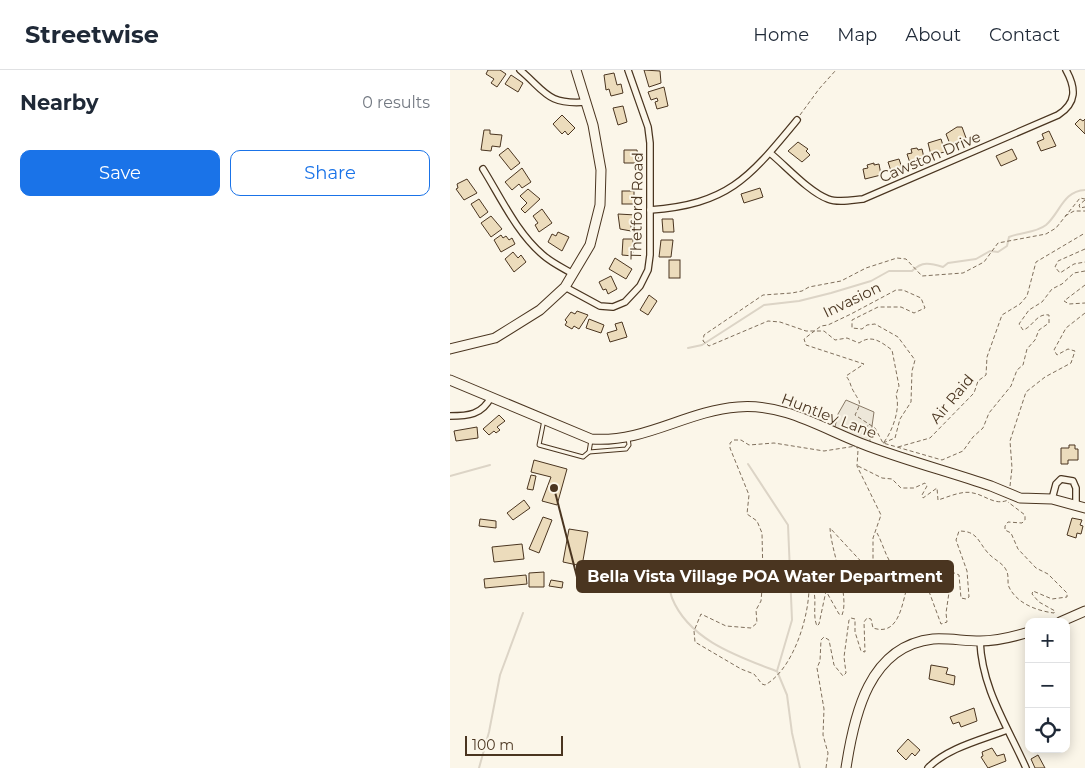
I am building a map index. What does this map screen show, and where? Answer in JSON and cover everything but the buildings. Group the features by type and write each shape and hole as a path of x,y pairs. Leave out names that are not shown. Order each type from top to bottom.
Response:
{"street":[{"path":"520,70 553,100 568,104 586,102"},
{"path":"450,349 494,338 513,329 540,310 566,287 590,245 597,220 602,190 599,147 576,70"},
{"name":"Thetford Road","path":"566,287 600,306 613,307 625,302 633,295 648,270 650,143 648,127 628,70"},
{"name":"Cawston Drive","path":"770,153 813,190 828,199 839,201 862,199 1058,115 1068,108 1072,99 1072,81 1066,70"},
{"path":"650,210 676,208 728,191 770,153 797,120"},
{"path":"483,169 513,218 535,248 544,257 573,274"},
{"name":"Huntley Lane","path":"450,380 591,439 611,440 644,434 714,410 763,406 791,413 869,447 982,483 1020,498 1052,499 1081,507"},
{"path":"450,416 483,410 490,397"},
{"path":"1052,499 1056,484 1061,480 1073,481 1081,507"},
{"path":"1069,618 1085,611"},
{"path":"846,768 859,708 876,673 890,656 915,642 932,640 980,641 1011,638 1025,633"},
{"path":"980,641 981,660 991,697 1026,768"},
{"path":"928,768 935,761 950,752 1007,730"}],"lane":[{"path":"544,419 539,445 583,457 588,452 591,439"},
{"path":"588,452 626,449 629,445 628,437"}],"path":[{"path":"797,120 819,88 836,70"},
{"path":"883,443 889,436 898,400 896,395 899,386 892,350 877,339 870,338 859,343 847,338 835,340 824,331 806,331 768,320 709,346 703,341 704,336 763,295 802,292 809,287 841,281 866,268 897,258 906,259 920,275 940,273 955,275 964,272 989,258 998,244 1046,234 1056,228 1080,198 1085,200"},
{"path":"1085,200 1079,205 1080,208 1085,207"},
{"path":"1064,217 1074,211 1085,211"},
{"name":"Air Raid","path":"898,448 930,438 974,393 978,381 986,375 988,367 987,357 1002,315 1020,304 1027,296 1036,262 1085,233"},
{"path":"1085,249 1058,261 1055,267 1060,272 1074,264 1085,262"},
{"path":"816,330 804,340 806,345 864,364 846,376 851,381 854,392 859,396 860,404 855,415 875,428 883,443 942,460 963,451 973,436 983,428 989,412 1011,386 1017,370 1023,365 1027,349 1050,319 1049,315 1039,316 1023,330 1020,324 1022,318 1042,302 1052,289 1062,284 1068,276 1085,271"},
{"path":"1085,285 1064,301 1069,304 1085,302"},
{"name":"Invasion","path":"816,330 820,326 828,325 896,290 912,293 921,298 924,303 925,308 920,312 914,313 901,307 878,307 852,320 852,328 856,330 875,324 898,336 915,360 912,371 910,407 900,419 895,438 883,443"},
{"path":"1010,491 1012,468 1010,441 1026,392 1045,377 1071,363 1075,351 1068,349 1058,355 1054,350 1066,328 1085,314"},
{"path":"859,439 869,424"},
{"path":"734,440 741,440 749,445 774,443 824,451 856,446 858,450 857,466 881,516 876,532 873,542 874,569 871,571 830,528 844,597 842,615 839,614 826,591 819,624 816,626 813,614 815,593 809,584 808,606 791,659 769,683 762,684 754,674 741,669 695,642 694,631 701,614 726,626 751,628 758,622 756,610 761,601 762,533 757,521 747,514 749,495 741,480 740,471 730,448 730,444 734,440"},
{"path":"826,768 828,753 823,735 824,709 817,668 820,661 821,640 824,637 829,640 834,665 843,676 846,673 844,657 849,620 851,618 854,619 858,647 861,651 865,652 864,622 867,618 871,619 873,628 879,630 888,629 895,623 904,606 918,560 924,563 926,586 939,623 946,624 952,572 959,575 961,598 966,599 969,596 967,571 956,540 960,531 970,532 982,543 987,552 1002,564 1007,572 1009,587 1024,604 1045,612 1054,613 1055,611 1039,602 1032,594 1033,591 1058,600 1066,598 1067,593 1048,574 1036,568 1018,549 1013,536 1005,530 1008,522 1022,523 1026,518 1008,499 1002,502 993,501 973,492 938,500 937,488 923,498 922,495 927,486 925,483 914,488 900,488 892,479 882,478 857,466"},
{"path":"876,532 890,564 903,574 911,572 914,568"}],"shaded area":[{"path":"846,400 874,412 869,447 834,431 838,414"}],"waterway":[{"path":"688,348 702,345 764,305 799,301 831,293 871,281 889,271 912,271 923,264 943,267 948,263 976,259 990,251 998,252 1007,246 1009,237 1042,228 1051,220 1067,198 1078,191 1085,190"},
{"path":"748,464 788,525 792,620 777,671 787,695 792,733 800,768"},
{"path":"450,476 490,465"},
{"path":"665,568 672,598 680,613 690,625 716,645 776,671"},
{"path":"479,768 489,732 500,675 523,613"}],"place":[{"name":"Bella Vista Village POA Water Department","path":"554,488"}]}
